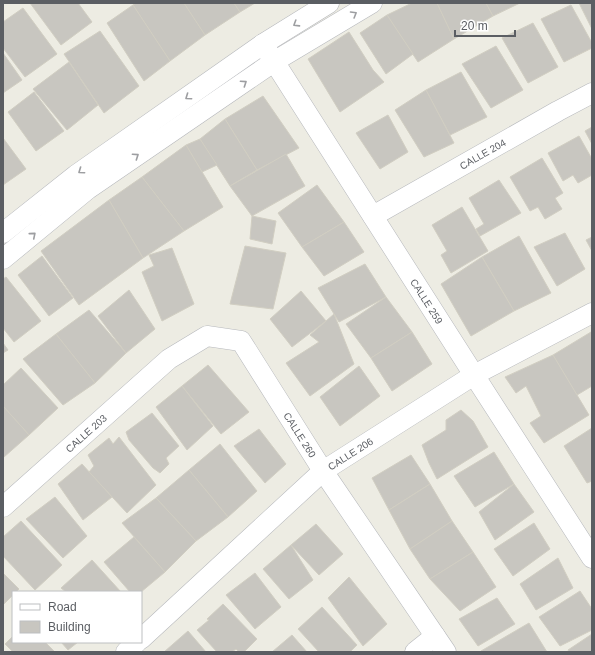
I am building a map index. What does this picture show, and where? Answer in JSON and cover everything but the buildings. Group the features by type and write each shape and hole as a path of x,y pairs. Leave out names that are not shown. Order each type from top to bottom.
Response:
{"street":[{"path":"3,233 76,175 264,44 329,3"},
{"path":"3,259 88,189 275,61 372,3"},
{"name":"CALLE 259","path":"264,44 474,376 588,545"},
{"name":"CALLE 204","path":"373,216 592,93"},
{"name":"CALLE 206","path":"142,638 323,471 474,376 592,313"},
{"name":"CALLE 260","path":"168,359 207,336 241,341 323,471 446,652"},
{"name":"CALLE 203","path":"3,507 168,359"},
{"path":"415,652 435,636"},
{"path":"126,652 136,643"}]}
